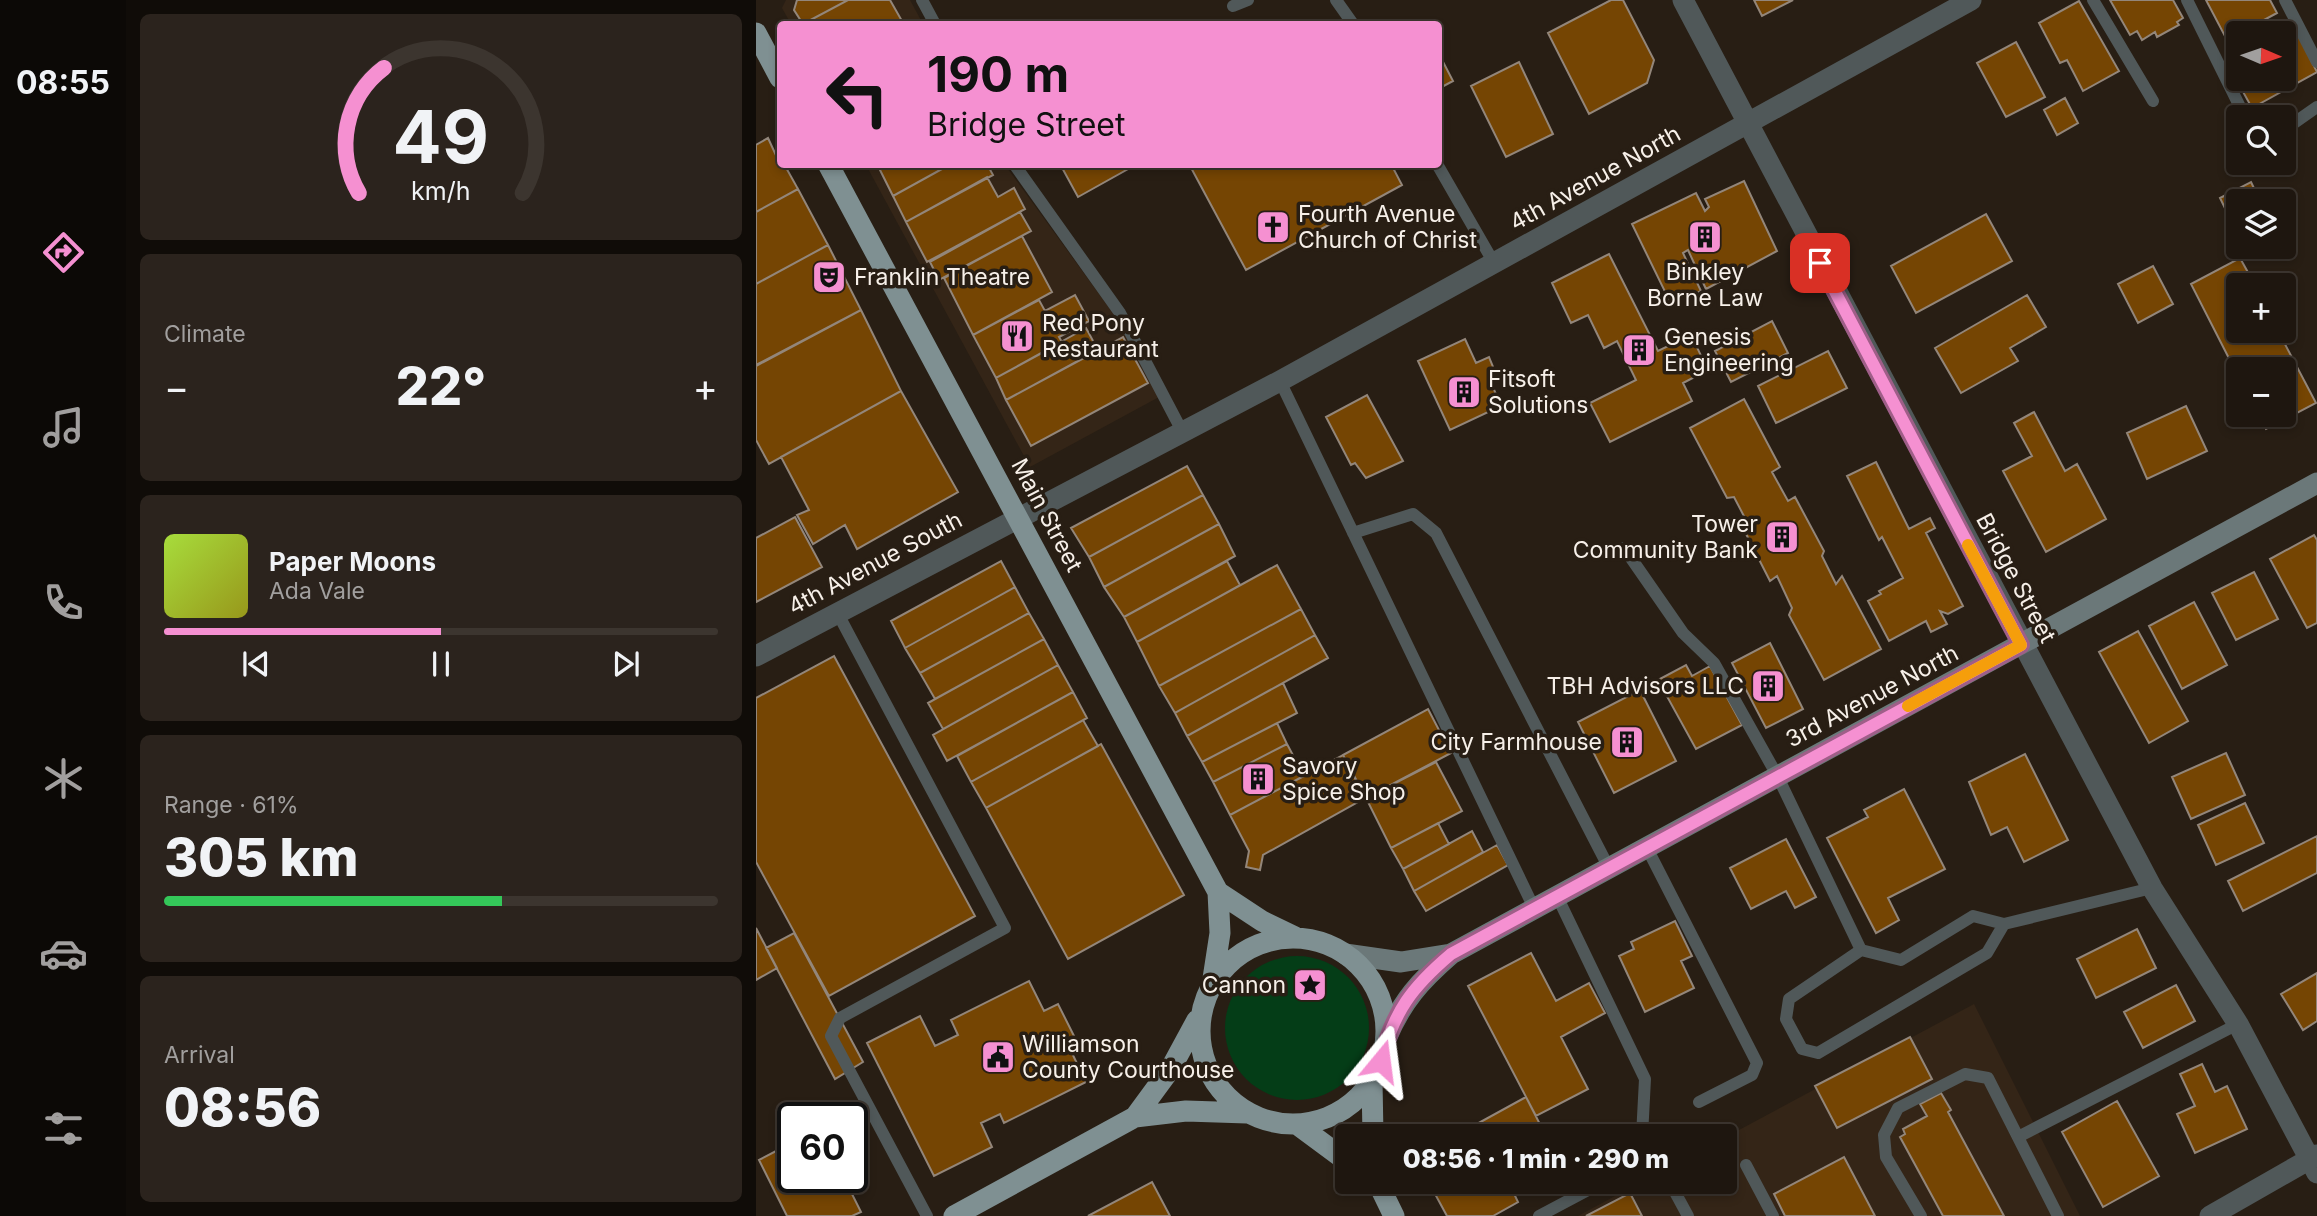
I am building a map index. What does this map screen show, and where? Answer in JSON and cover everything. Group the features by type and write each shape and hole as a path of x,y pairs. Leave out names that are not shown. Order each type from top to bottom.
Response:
{"main road":[{"path":"756,33 777,72"},
{"name":"Main Street","path":"830,168 1218,892 1220,933 1208,993"},
{"name":"3rd Avenue North","path":"1386,1039 1416,986 1451,954 2317,483"},
{"name":"Main Street","path":"1218,892 1262,921 1297,938"},
{"path":"954,1216 1135,1117 1186,1111 1247,1113 1272,1122 1298,1125 1337,1114 1363,1093 1381,1061 1386,1039 1385,1020 1378,992 1364,971 1345,954 1322,942 1297,938 1271,940 1249,949 1228,964 1208,993 1171,1068 1135,1117"},
{"name":"3rd Avenue North","path":"1345,954 1401,962 1451,954"},
{"path":"1208,993 1200,1033 1206,1065 1222,1093 1247,1113"},
{"path":"1372,1081 1373,1124"},
{"path":"1298,1125 1335,1152"},
{"path":"1382,1194 1394,1216"}],"street":[{"name":"Bridge Street","path":"1683,0 2021,645 2152,888 2238,1024 2314,1162"},
{"name":"4th Avenue North","path":"1020,518 1280,381 1971,0"},
{"name":"4th Avenue South","path":"756,656 1020,518"},
{"path":"2210,1216 2314,1162"}],"lane":[{"path":"922,0 933,21"},
{"path":"1233,6 1248,0"},
{"path":"1336,0 1351,21"},
{"path":"2093,0 2153,101"},
{"path":"2187,0 2239,105"},
{"path":"2285,0 2317,62"},
{"path":"2296,122 2317,107"},
{"path":"1016,168 1121,313 1182,431"},
{"path":"1439,168 1494,263"},
{"path":"1280,381 1534,908"},
{"path":"1353,534 1413,514 1436,533 1609,868"},
{"path":"1624,548 1683,633 1714,663 1778,777 1861,950"},
{"path":"837,612 1005,928 840,1018 831,1036 927,1216"},
{"path":"1647,848 1757,1063 1752,1074 1699,1102"},
{"path":"2004,925 1987,953 1818,1053 1802,1049 1786,1019 1789,999 1861,950 1901,960 1973,916 2004,925 2152,888"},
{"path":"1557,896 1645,1079 1643,1124"},
{"path":"2018,1137 2238,1024"},
{"path":"1921,1216 1885,1157 1884,1135 1898,1108 1965,1074 1988,1078 2058,1216"},
{"path":"1746,1165 1773,1216"},
{"path":"1538,1213 1578,1194"},
{"path":"1676,1194 1688,1216"}],"shaded area":[{"path":"786,0 910,0 921,21 789,21 782,8"},
{"path":"868,168 1007,168 1115,316 1159,397 1030,467"},
{"path":"1974,1004 2080,1216 1578,1216 1619,1194 1737,1194 1737,1131"}],"green space":[{"path":"1297,956 1325,961 1348,977 1364,1000 1369,1028 1364,1056 1348,1079 1325,1095 1297,1100 1269,1095 1246,1079 1230,1056 1225,1028 1230,1000 1246,977 1269,961"}],"building":[{"path":"797,0 848,0 809,21 801,21 794,10"},
{"path":"848,0 890,0 902,21 809,21"},
{"path":"1611,0 1623,0 1654,60 1647,83 1589,114 1548,33"},
{"path":"1754,0 1793,0 1762,16"},
{"path":"2110,0 2173,0 2183,18 2177,22 2179,25 2157,37 2155,32 2142,40 2137,31 2130,35"},
{"path":"2206,0 2270,0 2277,13 2262,21 2226,21 2226,38"},
{"path":"2079,1 2119,71 2083,91 2067,60 2060,63 2039,23"},
{"path":"2296,30 2317,72 2296,84"},
{"path":"2016,42 2045,97 2006,117 1977,63"},
{"path":"1442,60 1453,81 1442,87"},
{"path":"1519,62 1553,134 1506,157 1471,86"},
{"path":"2243,91 2283,91 2257,105 2250,105"},
{"path":"2065,98 2078,123 2057,135 2044,110"},
{"path":"768,138 777,158 777,168 786,168 798,189 756,212 756,145"},
{"path":"879,168 944,168 893,196"},
{"path":"944,168 989,168 993,175 906,222 893,196"},
{"path":"1062,168 1130,168 1078,197"},
{"name":"Fourth Avenue Church of Christ","path":"1191,168 1393,168 1402,185 1246,270"},
{"path":"987,177 998,197 1014,188 1025,209 927,262 906,222"},
{"name":"Binkley Borne Law","path":"1744,181 1777,251 1706,289 1688,250 1683,253 1701,291 1672,306 1632,224 1696,193 1705,211 1709,207 1705,199"},
{"path":"2251,182 2254,189 2237,189"},
{"path":"798,189 828,245 756,284 756,212"},
{"path":"2226,195 2226,210 2220,198"},
{"path":"1020,212 1031,231 939,280 930,262"},
{"path":"1986,214 2012,261 1916,313 1891,266"},
{"path":"1022,236 1052,292 973,335 944,278"},
{"name":"Franklin Theatre","path":"828,245 861,310 756,365 756,284"},
{"name":"Genesis Engineering","path":"1609,254 1658,351 1691,335 1708,370 1683,383 1692,401 1610,442 1590,403 1636,380 1617,341 1604,348 1588,315 1571,323 1552,283"},
{"path":"2241,259 2248,273 2226,273 2226,343 2284,343 2292,357 2228,357 2191,284"},
{"path":"2153,266 2173,304 2138,323 2118,284"},
{"name":"Red Pony Restaurant","path":"1075,295 1089,321 1059,337 1062,342 996,378 973,335 1039,300 1045,311"},
{"path":"2027,295 2046,327 2010,348 2018,361 1961,393 1935,348"},
{"path":"861,310 901,391 769,464 756,440 756,366"},
{"path":"1772,321 1788,353 1731,382 1715,351"},
{"path":"1086,328 1098,350 1006,400 996,378"},
{"path":"1123,337 1148,383 1031,446 1006,400"},
{"name":"Fitsoft Solutions","path":"1465,339 1476,363 1489,357 1496,374 1489,378 1501,406 1450,430 1418,361"},
{"path":"1828,351 1847,388 1776,423 1758,386"},
{"path":"2296,365 2316,403 2296,413"},
{"path":"901,391 958,492 857,549 845,525 813,544 797,515 809,510 781,457"},
{"path":"1367,395 1403,461 1366,478 1355,463 1351,465 1326,417"},
{"name":"Tower Community Bank","path":"1744,399 1780,467 1772,472 1788,501 1795,497 1824,551 1822,556 1836,584 1842,576 1881,649 1824,680 1789,615 1792,608 1777,576 1770,581 1741,524 1747,522 1734,497 1727,498 1690,428"},
{"path":"2186,406 2207,451 2147,479 2127,433"},
{"path":"2034,412 2065,471 2077,464 2106,519 2046,552 2003,471 2032,456 2014,423"},
{"path":"1876,462 1909,529 1930,518 1935,528 1926,533 1963,606 1948,614 1940,611 1947,624 1931,632 1926,621 1889,641 1868,601 1881,594 1879,591 1903,578 1882,537 1879,540 1847,476"},
{"path":"1187,466 1203,495 1089,557 1071,528"},
{"path":"1203,495 1219,524 1104,587 1089,557"},
{"path":"795,517 822,567 756,602 756,538"},
{"path":"1219,524 1235,556 1124,617 1104,587"},
{"path":"2314,535 2317,540 2317,623 2307,628 2270,559"},
{"path":"1001,561 1015,587 905,648 891,621"},
{"path":"1227,561 1240,585 1137,642 1124,617"},
{"path":"1277,565 1301,609 1159,686 1137,642"},
{"path":"2254,572 2278,619 2236,640 2212,593"},
{"path":"1015,587 1029,613 920,673 905,648"},
{"path":"2194,602 2227,665 2182,689 2149,626"},
{"path":"1301,609 1315,635 1175,713 1159,686"},
{"path":"1029,613 1044,639 935,699 920,673"},
{"path":"2138,631 2188,721 2149,743 2099,652"},
{"path":"1315,635 1328,658 1187,736 1175,713"},
{"path":"1044,639 1058,665 943,729 928,703"},
{"name":"TBH Advisors LLC","path":"1770,643 1803,709 1766,728 1732,663"},
{"path":"834,656 975,916 829,996 756,862 756,698"},
{"path":"1058,665 1073,692 947,761 933,735"},
{"path":"1686,665 1692,676 1710,666 1742,725 1696,749 1658,680"},
{"path":"1283,683 1297,713 1202,762 1187,736"},
{"name":"City Farmhouse","path":"1640,690 1676,761 1614,793 1578,722"},
{"path":"1073,692 1087,718 971,782 957,756"},
{"path":"1428,709 1451,753 1366,798 1343,755"},
{"path":"1083,720 1098,746 986,808 971,782"},
{"path":"1277,723 1287,744 1213,782 1202,762"},
{"path":"1101,744 1184,895 1068,959 986,808"},
{"name":"Savory Spice Shop","path":"1287,744 1304,776 1230,815 1213,782"},
{"path":"2226,753 2245,795 2191,819 2172,777"},
{"path":"2025,754 2068,840 2024,862 2007,827 1991,835 1969,782"},
{"path":"1343,755 1365,798 1263,855 1260,870 1246,867 1249,851 1230,815"},
{"path":"1436,762 1462,811 1391,848 1366,798"},
{"path":"1904,789 1945,869 1888,898 1899,920 1876,933 1827,838 1868,817 1864,810"},
{"path":"2245,803 2264,843 2216,865 2198,825"},
{"path":"1438,823 1449,844 1403,869 1391,848"},
{"path":"1472,831 1483,852 1414,891 1403,869"},
{"path":"2317,836 2317,873 2243,911 2228,881"},
{"path":"1786,839 1816,897 1795,908 1786,891 1751,909 1730,868"},
{"path":"1497,845 1508,865 1426,911 1414,891"},
{"path":"1675,921 1692,956 1681,961 1694,988 1645,1012 1619,956 1634,949 1631,942"},
{"path":"756,928 777,968 756,980"},
{"path":"2137,929 2156,968 2096,998 2077,959"},
{"path":"794,933 863,1062 835,1079 766,948"},
{"path":"1531,953 1556,1001 1589,983 1605,1013 1561,1037 1588,1089 1536,1116 1468,986"},
{"path":"2317,973 2317,1021 2303,1030 2281,994"},
{"path":"1029,981 1044,1011 1058,1004 1078,1044 1070,1049 1086,1082 1004,1123 1000,1114 981,1123 992,1147 934,1176 867,1043 920,1016 935,1046 958,1035 951,1020"},
{"path":"2176,985 2195,1021 2143,1048 2124,1012"},
{"path":"1910,1037 1932,1079 1837,1128 1815,1086"},
{"path":"2202,1064 2215,1092 2227,1086 2247,1129 2195,1153 2177,1114 2195,1106 2180,1074"},
{"path":"1941,1093 1951,1110 1948,1112 2004,1216 1943,1216 1900,1137 1905,1134 1903,1129 1927,1116 1920,1104"},
{"path":"1526,1097 1540,1124 1477,1124"},
{"path":"2117,1101 2159,1176 2103,1207 2062,1132"},
{"path":"777,1151 777,1193 852,1193 861,1212 852,1216 787,1216 759,1160"},
{"path":"1844,1157 1875,1216 1785,1216 1774,1194"},
{"path":"1152,1182 1170,1216 1088,1216"},
{"path":"1435,1194 1514,1194 1518,1202 1493,1216 1447,1216"},
{"path":"1631,1194 1642,1216 1586,1216"}],"slow traffic":[{"path":"1908,706 2021,645 1968,545"}],"place":[{"name":"Fourth Avenue Church of Christ","path":"1273,227"},
{"name":"Binkley Borne Law","path":"1705,237"},
{"name":"Franklin Theatre","path":"829,277"},
{"name":"Red Pony Restaurant","path":"1017,336"},
{"name":"Genesis Engineering","path":"1639,350"},
{"name":"Fitsoft Solutions","path":"1464,392"},
{"name":"Tower Community Bank","path":"1782,537"},
{"name":"TBH Advisors LLC","path":"1768,686"},
{"name":"City Farmhouse","path":"1627,742"},
{"name":"Savory Spice Shop","path":"1258,779"},
{"name":"Cannon","path":"1310,985"},
{"name":"Williamson County Courthouse","path":"998,1057"}],"route":[{"path":"1381,1061 1386,1039 1409,994 1423,977 1451,954 2021,645 1820,263"}]}
